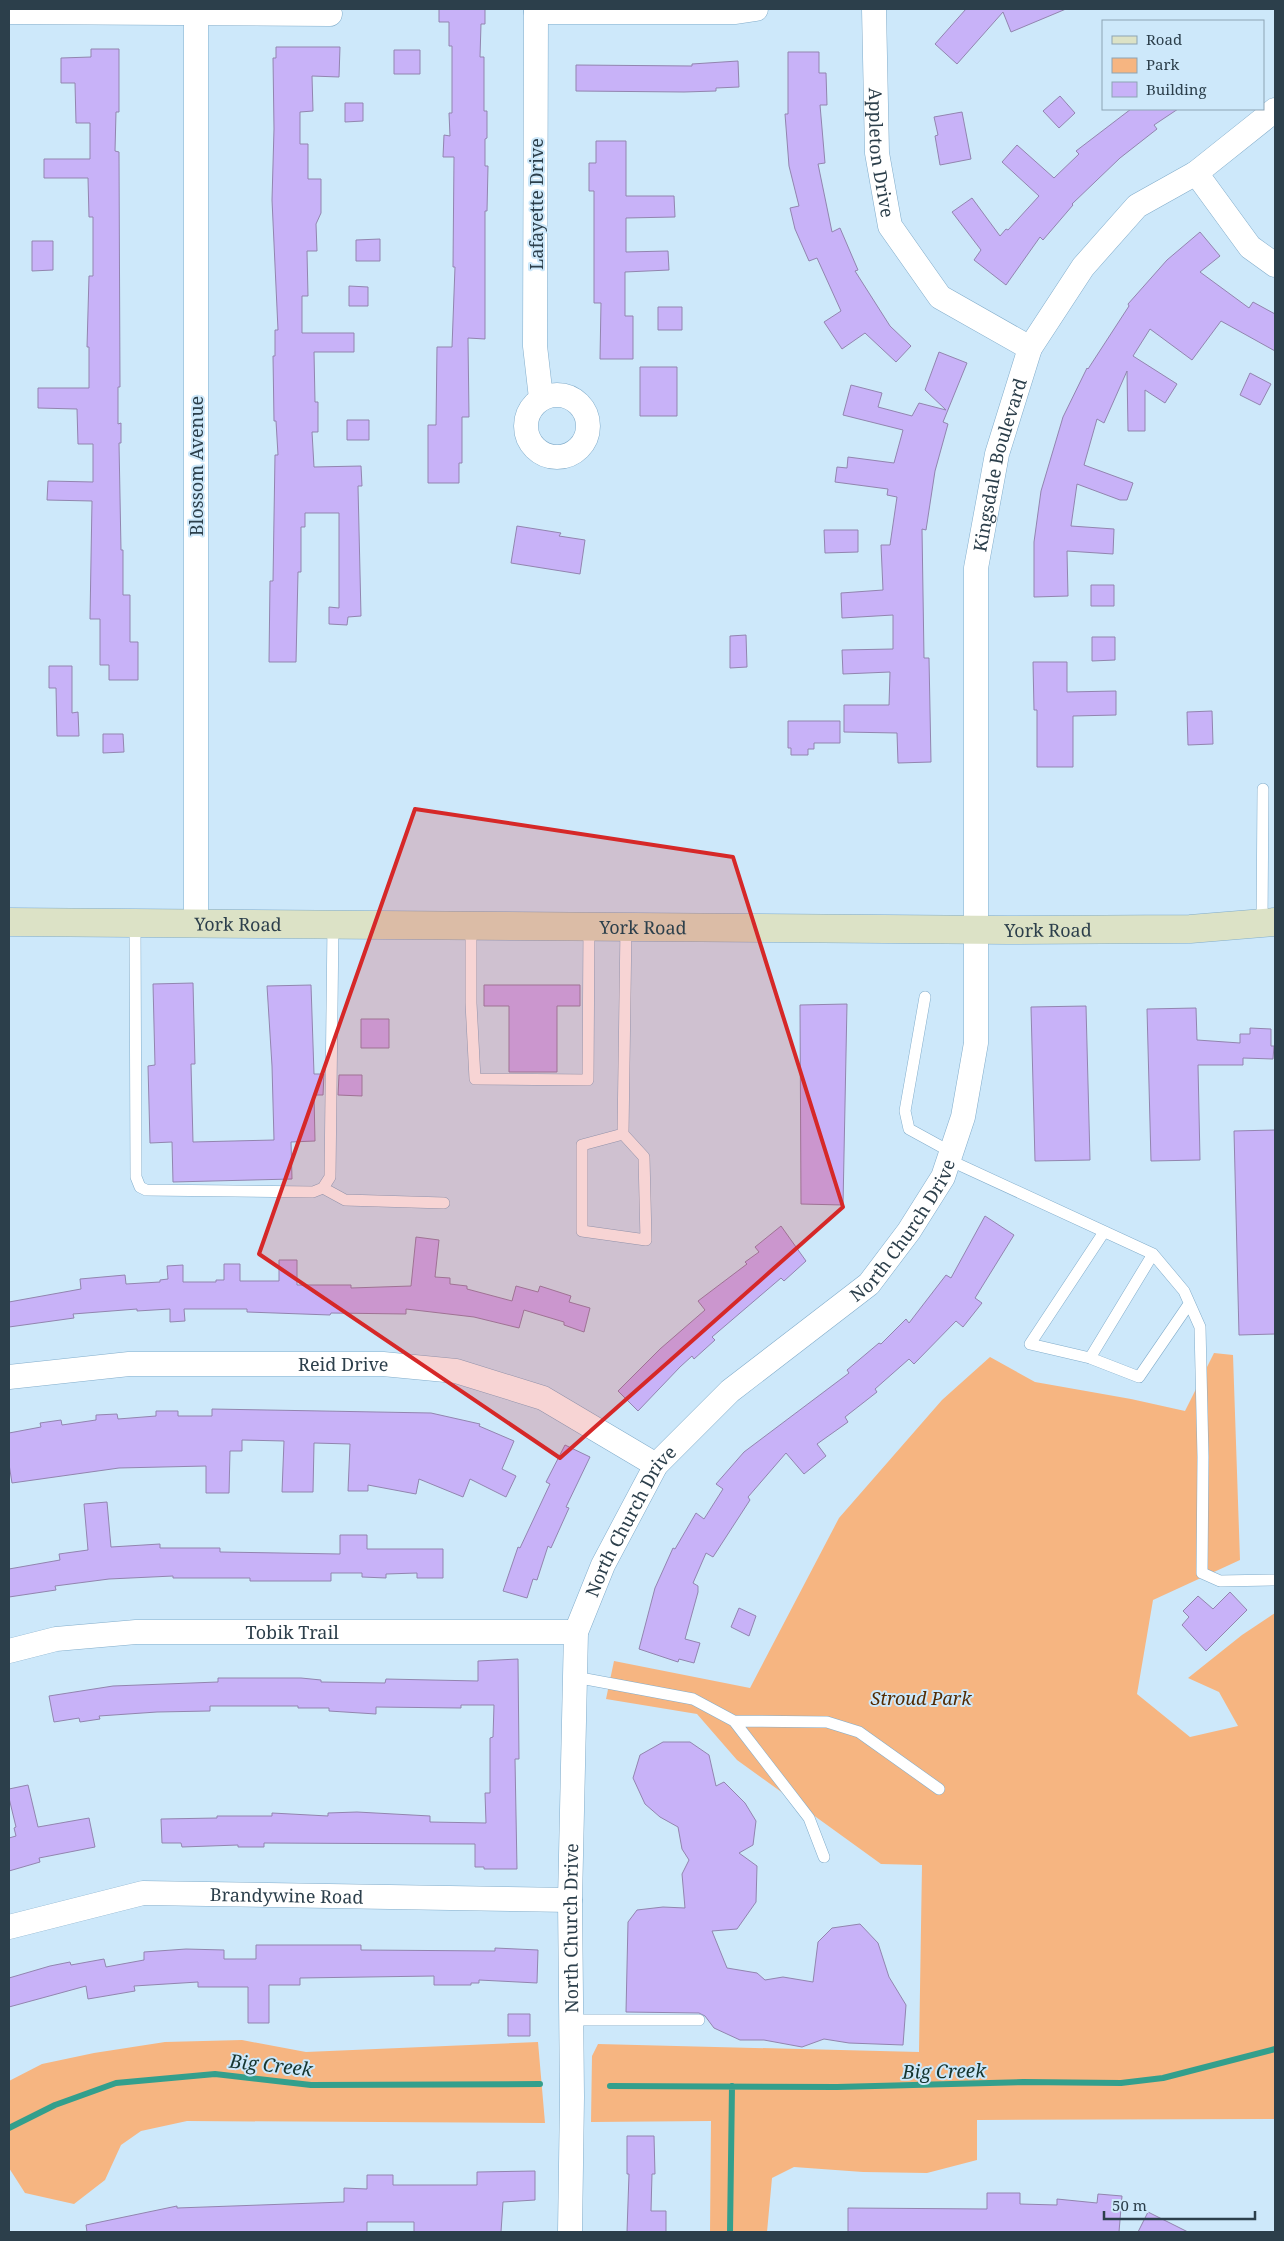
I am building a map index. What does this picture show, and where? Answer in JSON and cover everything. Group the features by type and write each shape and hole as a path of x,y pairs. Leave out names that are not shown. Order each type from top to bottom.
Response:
{"main road":[{"name":"York Road","path":"9,922 196,922 976,930 1190,929 1269,923"}],"street":[{"path":"536,10 736,12 756,9"},
{"name":"Appleton Drive","path":"874,9 876,153 890,226 940,297 1030,348"},
{"path":"9,12 196,10 330,14"},
{"name":"Blossom Avenue","path":"196,10 196,922"},
{"name":"Lafayette Drive","path":"536,10 535,346 542,398"},
{"name":"Kingsdale Boulevard","path":"976,930 976,568 996,454 1030,348 1083,267 1137,206 1196,173 1275,110"},
{"path":"1196,173 1250,247 1275,265"},
{"name":"North Church Drive","path":"570,2232 571,2020 569,1984 576,1632 603,1565 656,1465 730,1391 870,1284 910,1230 943,1177 963,1117 976,1043 976,930"},
{"name":"Reid Drive","path":"9,1377 129,1364 383,1364 456,1371 543,1398 656,1465"},
{"name":"Tobik Trail","path":"9,1651 56,1639 136,1632 576,1632"},
{"name":"Brandywine Road","path":"9,1927 143,1893 570,1900"}],"lane":[{"path":"1263,789 1269,923"},
{"path":"135,922 136,1177 140,1187 146,1190 313,1192 323,1188 330,1177 333,924"},
{"path":"470,925 470,1003 475,1079 484,1080 588,1080 589,926"},
{"path":"623,1134 582,1146 582,1231 646,1240 644,1157 623,1134 626,926"},
{"path":"925,997 905,1111 909,1128 950,1156 1153,1254 1184,1291 1200,1327 1203,1457 1202,1573 1220,1581 1274,1580"},
{"path":"323,1188 345,1200 444,1203"},
{"path":"1104,1232 1030,1344 1090,1358 1139,1377 1189,1304"},
{"path":"1090,1358 1153,1254"},
{"path":"575,1677 693,1699 734,1721 809,1818 824,1857"},
{"path":"734,1721 827,1722 859,1732 939,1789"},
{"path":"571,2020 699,2020"}],"highlighted area":[{"path":"415,809 733,857 843,1207 560,1458 259,1254"}],"green space":[{"name":"Stroud Park","path":"1214,1353 1233,1355 1240,1560 1153,1600 1137,1694 1190,1737 1238,1726 1219,1692 1188,1678 1242,1635 1275,1613 1275,2119 977,2120 977,2160 927,2173 863,2172 794,2167 772,2178 767,2232 710,2232 711,2121 591,2122 592,2056 598,2044 919,2052 922,1865 881,1864 737,1760 697,1714 606,1699 614,1661 750,1688 839,1518 942,1400 990,1357 1035,1382 1131,1399 1185,1411"},
{"path":"242,2040 306,2052 538,2042 545,2123 187,2121 141,2131 121,2145 105,2180 74,2204 25,2193 9,2168 9,2081 42,2064 94,2053 165,2042"}],"building":[{"path":"439,9 485,9 485,24 481,24 480,57 484,57 484,111 487,111 485,166 488,166 487,211 485,211 485,339 468,338 469,417 462,417 462,463 459,463 459,483 428,483 428,425 436,425 437,347 452,347 455,267 453,267 454,157 443,157 444,135 450,136 449,113 452,113 452,46 449,46 449,22 439,22"},
{"path":"966,9 1066,9 1011,32 1003,12 957,64 935,44"},
{"path":"276,47 340,47 339,77 312,76 313,111 300,112 300,144 308,144 308,179 321,179 321,213 316,224 317,251 307,251 308,296 302,296 302,333 354,333 354,352 314,352 318,432 312,432 314,467 361,466 362,486 358,486 361,616 348,617 347,625 329,624 329,607 339,608 339,513 305,513 305,527 301,527 301,572 298,572 296,662 269,662 270,581 273,581 275,455 278,455 276,421 274,421 273,356 275,356 275,330 278,330 272,200 273,58 276,58"},
{"path":"91,49 119,49 119,112 116,112 115,151 119,152 120,387 118,387 118,424 121,423 121,443 119,443 121,550 123,550 123,595 130,595 130,642 138,642 138,680 109,680 109,665 100,665 100,619 90,619 92,501 47,500 48,481 93,482 93,444 78,444 77,409 38,408 38,388 89,388 89,347 87,347 89,276 93,276 93,217 89,217 88,178 44,178 44,159 90,159 90,123 76,123 75,83 61,83 61,58 91,57"},
{"path":"394,50 420,50 420,74 394,74"},
{"path":"788,52 819,52 819,73 826,73 827,105 820,105 825,163 818,164 832,232 840,228 858,270 855,271 890,326 911,346 896,362 865,333 842,349 824,322 841,311 817,258 809,261 795,229 790,208 799,206 789,166 785,114 788,114"},
{"path":"738,61 739,87 716,88 716,91 684,92 576,91 576,65 692,66 692,64"},
{"path":"1060,96 1075,113 1059,128 1043,111"},
{"path":"345,103 363,103 363,121 345,122"},
{"path":"1130,110 1176,110 1154,125 1157,129 1120,158 1072,204 1043,240 1040,237 1006,285 974,260 981,250 952,212 972,198 1000,236 1006,229 1008,230 1039,196 1002,162 1017,145 1054,178 1079,154 1076,151"},
{"path":"962,112 971,159 940,165 935,136 938,135 934,117"},
{"path":"596,141 626,141 626,196 674,196 675,217 626,218 626,252 668,251 669,270 625,272 625,316 633,316 633,359 600,359 601,303 594,303 594,191 589,191 589,163 596,163"},
{"path":"1200,232 1220,256 1200,272 1249,308 1253,302 1275,314 1275,351 1221,321 1192,360 1150,329 1133,356 1177,384 1165,403 1145,390 1145,431 1128,431 1127,371 1104,423 1097,419 1084,465 1133,483 1127,500 1120,500 1077,484 1071,526 1114,529 1113,554 1067,551 1068,596 1034,597 1034,542 1041,491 1063,417 1087,368 1129,306 1128,304 1167,260"},
{"path":"380,239 380,261 356,261 356,240"},
{"path":"32,241 53,241 53,270 32,271"},
{"path":"349,286 368,287 368,306 349,306"},
{"path":"658,307 682,307 682,330 658,330"},
{"path":"939,352 967,363 943,422 948,424 935,471 926,530 922,529 924,658 929,658 931,762 898,763 897,733 844,732 844,705 889,705 890,672 843,674 842,650 893,649 893,615 842,618 841,593 883,590 881,545 890,545 897,497 887,495 888,489 835,482 837,467 847,468 848,457 894,463 903,430 843,415 851,385 882,393 878,407 912,416 919,403 946,410 925,390"},
{"path":"640,367 677,367 677,416 640,416"},
{"path":"1250,373 1271,384 1260,405 1240,395"},
{"path":"347,420 369,420 369,440 347,440"},
{"path":"517,526 561,533 559,536 585,540 580,574 511,563"},
{"path":"824,530 858,530 858,552 825,553"},
{"path":"1091,585 1114,585 1114,606 1091,606"},
{"path":"746,635 747,667 730,668 730,636"},
{"path":"1092,637 1115,637 1115,660 1092,661"},
{"path":"1033,662 1067,662 1067,692 1116,691 1116,715 1073,716 1073,767 1037,767 1037,710 1034,710"},
{"path":"49,666 72,666 72,713 78,712 79,736 57,736 56,688 49,688"},
{"path":"1212,711 1213,744 1188,745 1187,712"},
{"path":"788,721 840,721 840,743 814,743 814,749 808,749 808,755 791,755 791,748 788,748"},
{"path":"103,734 123,734 124,752 103,753"},
{"path":"193,983 195,1064 191,1064 193,1142 274,1140 267,986 311,985 314,1074 324,1074 323,1095 314,1095 315,1141 291,1142 292,1179 173,1182 172,1142 150,1143 148,1066 155,1065 153,984"},
{"path":"484,985 580,985 580,1006 557,1006 557,1072 509,1072 509,1006 484,1006"},
{"path":"847,1004 843,1205 801,1204 800,1005"},
{"path":"1086,1006 1090,1160 1035,1161 1031,1007"},
{"path":"1196,1008 1197,1040 1240,1043 1240,1034 1250,1034 1250,1028 1271,1029 1271,1046 1274,1046 1273,1059 1243,1058 1243,1065 1198,1065 1200,1160 1151,1161 1147,1009"},
{"path":"361,1019 389,1019 389,1048 361,1048"},
{"path":"339,1075 362,1075 362,1096 338,1095"},
{"path":"1275,1130 1275,1334 1239,1335 1234,1131"},
{"path":"985,1216 1014,1235 975,1298 982,1303 963,1327 956,1321 914,1364 909,1359 875,1389 877,1392 845,1417 848,1422 817,1444 826,1456 804,1474 786,1453 748,1497 750,1500 713,1557 706,1553 693,1583 698,1586 698,1592 685,1639 700,1643 694,1663 679,1659 678,1662 639,1649 655,1588 673,1548 675,1549 696,1513 704,1519 723,1489 716,1484 744,1452 849,1373 847,1370 879,1343 881,1344 906,1319 909,1323 946,1275 951,1278"},
{"path":"781,1226 806,1261 784,1281 781,1278 712,1337 715,1340 694,1359 692,1356 680,1367 638,1411 618,1391 660,1349 705,1310 698,1301 747,1264 745,1262 759,1252 755,1247"},
{"path":"416,1237 439,1240 435,1277 450,1278 450,1284 467,1286 467,1289 512,1301 516,1286 538,1292 540,1286 571,1296 569,1302 590,1308 584,1332 564,1325 564,1322 524,1310 519,1328 474,1317 406,1309 406,1314 331,1313 330,1315 247,1312 247,1309 184,1309 185,1321 170,1322 170,1309 137,1311 137,1309 73,1314 74,1318 9,1327 9,1302 81,1289 80,1279 125,1275 126,1284 160,1282 160,1280 168,1279 167,1266 183,1265 183,1282 216,1282 216,1280 224,1280 224,1264 240,1264 240,1281 279,1281 279,1260 297,1260 297,1285 351,1285 351,1288 411,1286"},
{"path":"212,1409 431,1413 480,1424 479,1426 514,1441 502,1469 516,1476 506,1497 470,1479 463,1497 419,1479 416,1494 368,1485 368,1491 348,1491 350,1444 314,1443 313,1492 282,1492 284,1441 242,1440 242,1451 230,1451 229,1493 206,1493 206,1466 119,1468 12,1483 9,1464 9,1433 41,1427 40,1423 61,1420 62,1425 96,1420 96,1415 117,1414 118,1419 156,1416 156,1411 178,1411 178,1416 212,1416"},
{"path":"565,1445 590,1457 566,1507 569,1508 551,1548 548,1546 537,1580 533,1579 527,1598 503,1591 518,1547 520,1548 550,1484 546,1482"},
{"path":"107,1502 111,1547 160,1544 160,1548 220,1548 220,1552 340,1554 340,1535 367,1535 367,1549 443,1549 443,1578 417,1578 417,1573 386,1574 386,1578 362,1577 362,1573 331,1573 331,1581 250,1581 250,1578 173,1578 173,1576 109,1579 55,1586 56,1590 9,1597 9,1569 60,1560 59,1554 88,1550 84,1504"},
{"path":"1230,1592 1247,1610 1206,1651 1182,1625 1189,1617 1183,1611 1198,1596 1213,1609"},
{"path":"739,1608 756,1616 749,1636 731,1627"},
{"path":"518,1659 519,1759 515,1759 517,1869 484,1869 484,1867 475,1867 475,1844 264,1843 264,1847 238,1847 238,1845 182,1847 181,1843 162,1843 161,1819 272,1816 272,1813 328,1816 328,1813 357,1812 430,1816 430,1822 486,1823 485,1793 490,1793 490,1738 493,1737 494,1705 461,1705 461,1708 376,1707 376,1714 329,1711 329,1708 298,1708 298,1706 210,1706 210,1711 99,1716 100,1719 80,1722 79,1718 54,1722 49,1696 113,1686 218,1682 218,1678 301,1678 321,1680 321,1682 385,1683 386,1679 478,1681 478,1661"},
{"path":"663,1742 690,1742 709,1755 716,1786 724,1782 745,1803 756,1821 753,1845 739,1853 757,1866 756,1902 737,1929 712,1931 727,1968 757,1973 765,1980 783,1977 813,1982 818,1942 832,1928 860,1924 878,1943 889,1977 906,2005 903,2045 849,2043 824,2039 802,2047 764,2040 740,2040 714,2028 705,2016 699,2013 626,2012 628,1922 637,1910 663,1907 685,1908 682,1874 689,1860 682,1849 678,1827 660,1817 645,1804 633,1778 640,1755"},
{"path":"28,1785 38,1827 89,1818 95,1847 39,1858 40,1862 9,1871 9,1838 16,1836 14,1828 16,1827 9,1798 9,1789"},
{"path":"256,1945 361,1945 361,1950 495,1951 495,1948 538,1950 537,1983 479,1980 479,1983 471,1983 471,1985 434,1985 434,1976 300,1978 300,1985 269,1985 269,2023 248,2023 248,1987 198,1987 198,1982 134,1986 135,1991 88,1999 86,1986 9,2007 9,1978 50,1966 70,1962 71,1965 104,1959 106,1967 144,1960 144,1952 186,1949 224,1950 224,1959 256,1959"},
{"path":"508,2014 530,2014 530,2036 508,2036"},
{"path":"627,2136 654,2136 655,2174 652,2174 651,2211 666,2211 666,2232 627,2232 629,2174 627,2174"},
{"path":"535,2171 535,2200 503,2202 501,2232 414,2232 414,2222 367,2222 367,2232 87,2232 86,2225 177,2206 177,2208 344,2202 344,2188 367,2189 367,2175 393,2175 393,2185 477,2185 477,2172"},
{"path":"987,2193 1020,2193 1020,2204 1057,2205 1057,2199 1097,2203 1098,2194 1122,2196 1119,2232 848,2232 848,2208 987,2209"},
{"path":"1148,2212 1188,2232 1138,2232"}],"waterway":[{"name":"Big Creek","path":"610,2086 837,2087 1023,2082 1121,2083 1163,2078 1275,2049"},
{"name":"Big Creek","path":"9,2128 55,2105 116,2083 215,2074 311,2085 540,2084"},
{"path":"730,2232 732,2086"}]}
